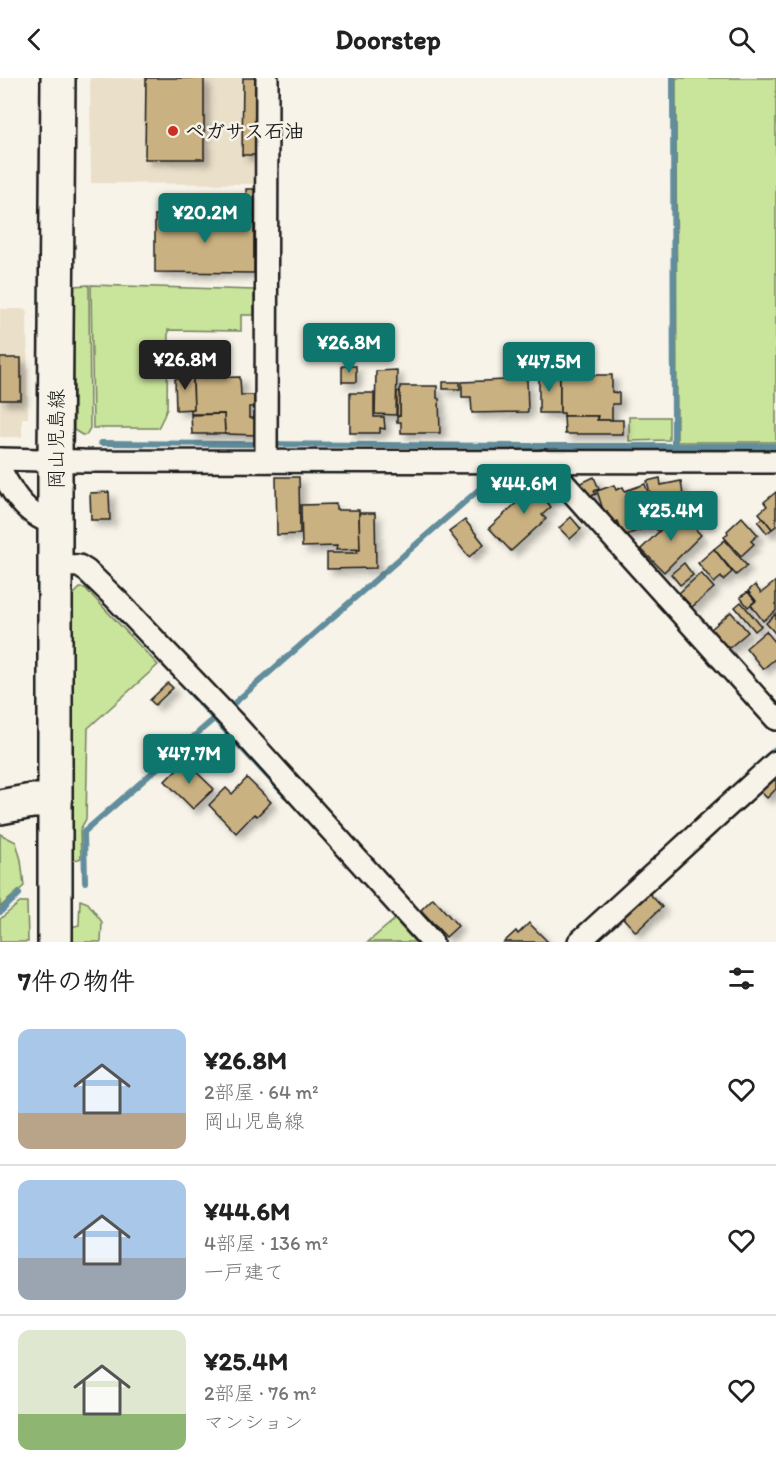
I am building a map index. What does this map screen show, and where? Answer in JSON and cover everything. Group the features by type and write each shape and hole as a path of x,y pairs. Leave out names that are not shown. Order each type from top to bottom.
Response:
{"main road":[{"name":"岡山児島線","path":"55,942 58,78"},
{"path":"0,807 32,801 55,801"}],"street":[{"path":"266,450 267,78"},
{"path":"56,524 35,516 19,502 2,474 0,459 55,460 266,450 544,461 776,462"},
{"path":"544,461 776,719"},
{"path":"56,565 79,566 116,599 235,724 432,942"},
{"path":"579,942 776,762"}],"shaded area":[{"name":"ペガサス石油","path":"90,78 256,78 255,184 91,183"},
{"path":"0,309 27,309 28,418 22,418 22,437 0,437"}],"green space":[{"path":"676,78 776,78 776,442 677,442"},
{"path":"89,285 90,428 86,435 82,435 74,430 73,286"},
{"path":"91,285 254,290 254,315 241,315 241,331 168,330 167,408 158,428 93,428"},
{"path":"629,417 669,417 669,440 629,441"},
{"path":"80,588 85,588 158,665 88,728 86,819 80,830 81,858 76,860 71,859 72,600"},
{"path":"0,834 16,842 24,886 0,907"},
{"path":"80,900 88,903 102,922 101,942 71,942 71,927 79,925"},
{"path":"21,902 27,902 28,942 0,942 0,919"},
{"path":"394,920 415,942 368,942"}],"building":[{"path":"146,78 204,78 204,159 145,159"},
{"path":"243,78 255,78 255,155 242,155"},
{"path":"246,189 254,189 254,215 246,215"},
{"path":"155,215 254,215 254,273 155,272"},
{"path":"213,342 215,362 195,363 194,343"},
{"path":"540,347 562,347 562,365 540,365"},
{"path":"0,358 21,358 21,400 0,400"},
{"path":"342,366 356,366 356,382 342,382"},
{"path":"179,370 191,370 194,409 176,410 175,379 178,379"},
{"path":"397,370 396,415 375,414 376,371"},
{"path":"539,372 560,373 560,413 539,413"},
{"path":"560,375 612,375 612,392 619,393 619,404 612,404 612,420 597,420 598,416 564,416 564,413 560,413"},
{"path":"240,377 241,395 254,395 254,407 249,407 249,418 256,418 256,435 225,434 224,414 191,414 191,410 194,409 193,378"},
{"path":"527,379 528,412 472,413 471,397 462,397 462,382"},
{"path":"443,382 460,382 460,389 443,389"},
{"path":"400,386 437,386 440,433 401,433 401,422 397,422 397,417 400,416"},
{"path":"400,391 400,416 397,416 397,392"},
{"path":"350,393 374,393 374,417 384,417 385,429 380,428 380,433 350,433"},
{"path":"224,414 225,434 192,434 191,415"},
{"path":"564,416 597,416 597,420 623,420 623,434 565,434"},
{"path":"537,476 555,495 547,502 551,507 542,515 546,519 511,551 489,528 525,495 521,490"},
{"path":"276,477 299,477 300,534 277,535"},
{"path":"594,477 599,489 594,491 596,494 585,498 579,484"},
{"path":"660,478 661,485 681,481 684,502 654,508 647,481"},
{"path":"645,484 656,514 651,516 654,525 623,536 617,521 612,523 607,511 604,513 597,491 614,485 616,490 623,487 625,491"},
{"path":"109,492 110,520 91,520 90,493"},
{"path":"776,492 776,526 772,529 759,513 767,506 764,502"},
{"path":"336,504 336,510 359,510 360,549 336,550 337,546 302,547 301,505"},
{"path":"673,506 679,512 659,532 653,526"},
{"path":"679,512 701,535 664,572 641,549"},
{"path":"359,513 375,513 376,568 327,569 327,553 357,553 357,550 360,550"},
{"path":"571,517 581,529 570,539 559,528"},
{"path":"742,517 758,535 751,541 754,544 741,556 724,537"},
{"path":"763,518 772,529 767,533 758,522"},
{"path":"465,520 484,544 469,557 449,532"},
{"path":"725,540 747,566 736,575 714,549"},
{"path":"714,549 732,572 723,580 721,577 714,583 698,563"},
{"path":"684,563 693,575 680,585 671,574"},
{"path":"701,573 714,588 692,607 679,593"},
{"path":"776,581 776,611 763,621 751,605 756,601 748,591 755,585 761,593"},
{"path":"748,592 755,601 748,607 740,597"},
{"path":"741,602 761,626 755,631 735,607"},
{"path":"731,612 748,632 728,649 711,629"},
{"path":"776,614 776,634 766,623"},
{"path":"766,631 776,643 776,658 763,669 746,648"},
{"path":"168,683 173,688 155,705 150,700"},
{"path":"185,761 214,789 193,809 165,781"},
{"path":"770,774 776,781 776,789 767,798 756,787"},
{"path":"247,778 271,802 257,816 254,814 236,833 209,805 226,788 232,794"},
{"path":"648,892 662,907 636,932 622,917"},
{"path":"433,898 458,926 446,937 421,910"},
{"path":"529,923 548,942 504,942 516,931 518,934"}],"waterway":[{"path":"673,78 674,446"},
{"path":"101,443 776,446"},
{"path":"231,706 483,486"},
{"path":"187,689 286,796"},
{"path":"85,882 84,832 215,718"},
{"path":"765,758 776,749"},
{"path":"0,912 19,894"}],"place":[{"name":"ペガサス石油","path":"173,131"}]}
